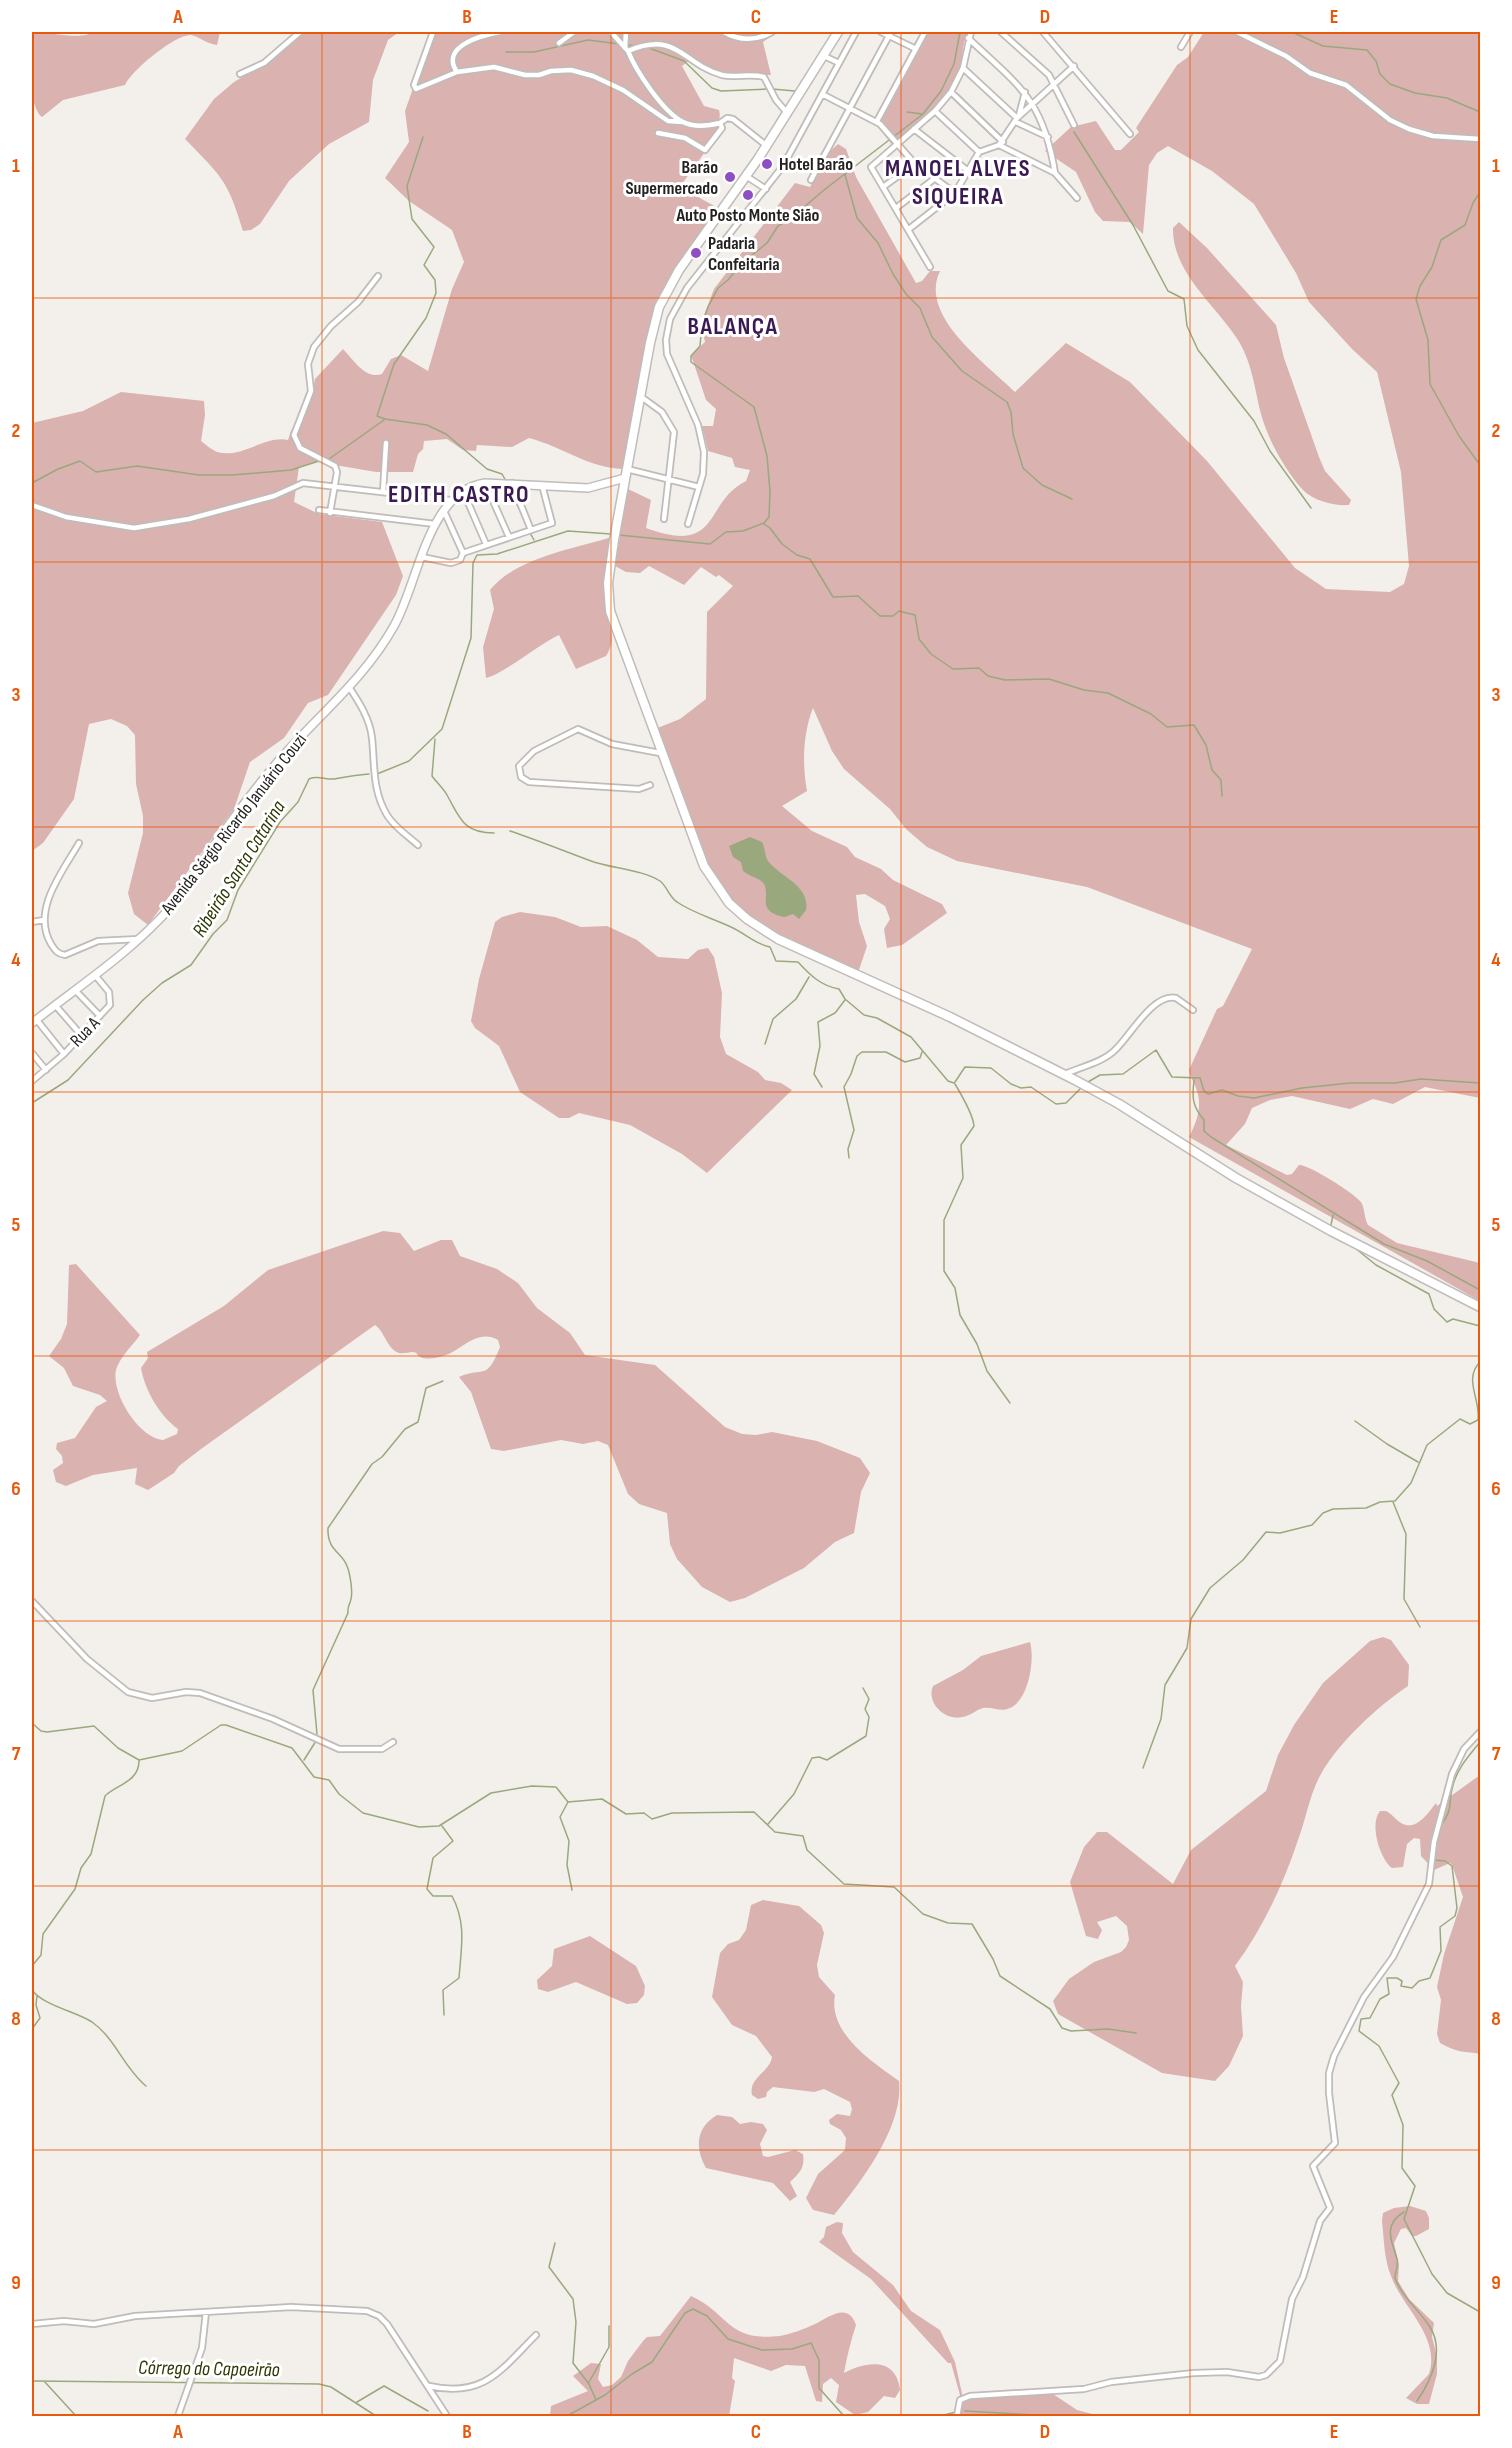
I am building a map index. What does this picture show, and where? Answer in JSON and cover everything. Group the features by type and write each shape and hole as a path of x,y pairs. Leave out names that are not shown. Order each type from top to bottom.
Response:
{"highway":[{"path":"838,32 767,146 699,240 664,296 656,316 614,540 608,600 660,753 704,866 722,896 742,915 794,946 950,1017 1065,1074 1119,1104 1245,1184 1480,1307"}],"street":[{"path":"240,74 264,63 300,32"},
{"path":"433,32 414,85 416,89 457,72 494,67 525,75 551,71 578,71 624,90 668,122 705,125 720,123 728,118 733,119 767,146"},
{"path":"457,72 453,66 453,57 465,42 500,32"},
{"path":"559,43 574,32"},
{"path":"610,32 626,49 661,102 683,122"},
{"path":"626,32 626,49"},
{"path":"724,32 747,39 772,32"},
{"path":"688,524 703,468 703,444 693,411 669,362 666,347 668,328 674,309 687,288 783,166 856,32"},
{"path":"881,32 890,33 916,49"},
{"path":"877,121 926,32"},
{"path":"930,267 872,172 873,163 893,140 915,129 951,92 963,68 971,32"},
{"path":"1001,32 1041,66 1055,84 1074,125"},
{"path":"1043,32 1130,134"},
{"path":"1180,47 1190,32"},
{"path":"1237,32 1286,56 1311,73 1346,86 1403,127 1422,134 1480,140"},
{"path":"811,180 890,33"},
{"path":"968,38 1034,103 1048,137 1055,173"},
{"path":"626,49 645,44 669,46 724,75 764,77 776,100 788,114"},
{"path":"824,56 839,63"},
{"path":"909,230 955,193 979,152 1001,144 1017,119 1074,66"},
{"path":"963,68 1017,119 1048,137"},
{"path":"951,92 1001,144 1055,173 1077,198"},
{"path":"1017,119 1025,92"},
{"path":"822,94 877,121 915,164 955,193"},
{"path":"935,111 979,152"},
{"path":"658,133 685,138 705,150 722,129 720,123"},
{"path":"915,129 967,170"},
{"path":"883,187 915,164"},
{"path":"746,176 766,189"},
{"path":"896,208 934,179"},
{"path":"330,513 335,486 335,466 300,448 294,435 311,391 309,358 321,337 358,302 378,276"},
{"path":"640,396 662,412 674,432 664,519"},
{"path":"383,492 386,443"},
{"path":"627,468 699,488"},
{"name":"Avenida Sérgio Ricardo Januário Couzi","path":"34,1021 141,938 170,908 274,767 362,674 395,624 435,524 450,500 463,490 485,483 588,488 625,478"},
{"path":"485,483 509,537"},
{"path":"512,483 531,530"},
{"path":"32,505 66,517 134,528 147,527 274,496 297,484 335,486 450,500"},
{"path":"422,557 452,563 460,560 463,553 549,525 553,521 542,485"},
{"path":"463,490 486,544"},
{"path":"319,510 435,524"},
{"path":"444,510 463,553"},
{"path":"349,687 361,705 372,736 373,780 378,796 388,817 417,845"},
{"path":"650,785 639,789 529,782 521,777 519,766 534,751 578,729 612,744 660,753"},
{"path":"80,843 48,898 44,920 49,939 60,954 73,953 98,941 141,938"},
{"path":"32,922 44,920"},
{"name":"Rua A","path":"32,1081 64,1054 110,1005 110,996 95,975"},
{"path":"75,990 100,1016"},
{"path":"1065,1074 1114,1052 1137,1023 1164,999 1176,998 1193,1010"},
{"path":"55,1005 82,1036"},
{"path":"34,1021 64,1054"},
{"path":"32,1053 46,1070"},
{"path":"32,1601 87,1659 128,1692 152,1698 186,1692 200,1693 290,1726 339,1749 382,1749 393,1742"},
{"path":"957,2416 960,2400 970,2396 1084,2389 1111,2382 1194,2373 1227,2372 1259,2377 1276,2367 1285,2345 1292,2299 1304,2277 1320,2221 1330,2208 1312,2166 1335,2143 1329,2093 1334,2056 1364,1997 1393,1957 1429,1884 1434,1842 1452,1774 1464,1749 1480,1732"},
{"path":"32,2324 64,2321 94,2324 135,2316 291,2307 367,2311 379,2316 387,2324 447,2416"},
{"path":"178,2416 202,2348 206,2312"},
{"path":"429,2386 460,2390 484,2383 536,2334"}],"shaded area":[{"path":"32,32 81,36 92,32 220,32 217,45 191,35 184,36 164,47 144,63 125,85 63,100 42,117 37,110 32,90"},
{"path":"301,32 399,32 388,40 373,80 369,122 329,144 289,181 260,224 251,230 243,231 228,189 215,171 185,139 214,99 234,82 263,65"},
{"path":"433,32 777,32 763,42 771,75 728,74 714,70 693,58 682,66 704,106 719,110 720,119 706,150 680,187 718,208 688,249 656,301 623,469 599,465 529,438 512,447 477,445 476,451 463,450 447,439 424,441 413,472 376,472 317,462 299,467 294,502 319,514 382,522 403,576 396,595 328,695 308,703 284,738 250,762 234,809 148,925 134,914 128,893 143,833 143,816 136,784 135,735 127,726 111,719 89,724 74,799 43,843 32,851 32,423 83,411 121,392 204,401 205,415 201,441 217,452 235,452 279,439 288,440 291,431 310,404 315,379 343,349 360,368 370,374 382,374 391,359 401,355 428,371 452,289 464,262 452,230 409,201 385,178 409,142 405,111"},
{"path":"929,32 969,32 966,36 960,67 946,94 893,146 878,127"},
{"path":"1204,32 1273,32 1275,34 1284,32 1480,32 1480,1098 1425,1087 1393,1104 1373,1099 1350,1109 1292,1096 1270,1100 1252,1108 1245,1124 1226,1145 1287,1175 1292,1174 1299,1165 1321,1174 1357,1198 1362,1204 1368,1225 1397,1243 1480,1263 1480,1301 1189,1137 1197,1119 1199,1101 1189,1070 1217,1009 1223,1006 1252,949 1087,887 957,861 927,847 906,829 890,809 844,769 832,751 813,708 804,749 807,791 782,806 812,831 847,847 855,857 881,869 893,880 942,904 947,913 902,945 887,948 884,929 890,919 885,906 865,894 856,895 859,922 867,946 858,973 767,930 741,910 711,872 699,849 655,729 680,719 706,699 707,612 733,586 719,575 716,577 701,567 684,585 649,566 640,573 626,572 615,566 628,489 651,500 646,528 670,535 688,535 700,531 732,490 746,481 750,470 735,467 732,458 708,451 702,426 713,426 716,409 706,400 691,355 705,342 701,323 714,289 795,183 810,187 826,155 838,144 846,149 856,177 916,283 922,281 930,271 940,271 936,288 938,305 947,322 973,353 1015,392 1066,343 1130,382 1207,461 1295,568 1326,589 1390,592 1404,584 1409,566 1401,472 1377,372 1352,349 1309,302 1296,273 1254,204 1212,171 1168,146 1157,153 1149,165 1143,234 1130,222 1103,221 1095,212 1076,172 1045,151 1071,127 1096,121 1115,150 1121,150 1139,132 1136,128 1177,65 1188,57"},
{"path":"1179,222 1207,248 1276,325 1284,358 1319,457 1325,471 1351,500 1349,505 1331,504 1307,494 1284,464 1264,424 1246,355 1227,324 1186,272 1179,258 1174,244 1173,228"},
{"path":"612,537 604,589 605,607 612,637 606,656 576,669 559,635 502,671 486,678 483,647 494,609 490,590 515,569 530,562"},
{"path":"750,837 762,842 768,861 793,882 803,894 806,910 799,919 793,914 785,917 770,911 766,903 764,884 743,871 741,862 733,857 729,846"},
{"path":"520,912 555,917 581,927 607,926 637,940 658,957 688,959 698,950 708,948 714,957 722,993 720,1037 726,1054 758,1072 765,1080 781,1083 792,1090 707,1173 682,1154 630,1125 579,1113 569,1118 559,1118 520,1092 499,1046 475,1028 471,1021 479,979 495,922 502,917"},
{"path":"383,1231 400,1233 414,1251 441,1240 452,1240 460,1256 497,1269 518,1283 537,1308 570,1333 585,1355 655,1365 725,1427 742,1434 756,1435 772,1432 817,1441 860,1458 870,1473 861,1492 854,1533 835,1542 804,1568 745,1598 730,1602 702,1587 677,1559 670,1544 667,1513 639,1504 628,1494 608,1445 598,1441 583,1444 561,1440 504,1451 491,1449 471,1392 459,1377 487,1369 500,1347 498,1340 490,1337 476,1338 443,1356 425,1358 415,1352 395,1351 375,1325 201,1449 179,1466 174,1473 148,1490 135,1484 137,1468 93,1475 66,1486 56,1482 53,1470 63,1463 62,1456 56,1449 57,1443 75,1438 96,1407 107,1401 100,1395 73,1386 64,1368 49,1356 61,1339 67,1324 69,1265 76,1264 140,1335 123,1356 116,1370 118,1391 122,1402 136,1423 145,1432 163,1440 177,1434 178,1429 159,1410 146,1385 141,1368 148,1358 147,1352 224,1306 268,1270"},
{"path":"1383,1637 1391,1640 1409,1665 1408,1686 1372,1714 1348,1738 1328,1762 1317,1781 1279,1890 1255,1937 1235,1966 1243,1982 1241,2006 1243,2036 1229,2066 1215,2081 1162,2073 1058,2014 1053,2001 1069,1979 1094,1962 1121,1952 1129,1940 1127,1926 1116,1916 1097,1922 1102,1930 1098,1939 1086,1936 1070,1882 1084,1847 1097,1832 1107,1832 1173,1884 1191,1850 1266,1791 1278,1755 1294,1725 1323,1683 1370,1641"},
{"path":"1030,1642 1032,1658 1029,1678 1017,1704 1003,1710 983,1708 956,1718 944,1713 935,1704 932,1699 933,1686 963,1670 981,1656"},
{"path":"1480,1775 1480,2054 1460,2051 1440,2043 1437,2034 1441,2000 1437,1987 1444,1954 1463,1897 1452,1865 1450,1863 1434,1870 1421,1856 1420,1839 1414,1838 1407,1844 1403,1867 1392,1868 1377,1841 1376,1824 1380,1811 1386,1811 1406,1825 1417,1823 1436,1803 1437,1806"},
{"path":"763,1900 799,1906 821,1925 824,1933 817,1965 819,1977 835,1995 838,2022 854,2045 899,2081 899,2098 888,2134 868,2170 834,2215 813,2210 806,2198 818,2174 845,2150 846,2138 841,2130 830,2124 829,2120 837,2114 850,2116 852,2109 850,2102 824,2089 814,2092 773,2087 767,2092 766,2097 758,2099 752,2095 753,2084 772,2057 756,2036 732,2025 712,1997 720,1953 728,1944 739,1940 746,1930 751,1905"},
{"path":"590,1936 636,1966 645,1986 644,1995 637,2003 627,2004 576,1982 548,1992 538,1989 537,1980 552,1966 554,1949"},
{"path":"717,2115 732,2117 740,2124 751,2122 763,2124 767,2130 760,2144 763,2156 768,2157 795,2150 803,2154 801,2170 790,2182 797,2196 790,2201 773,2183 706,2168 700,2154 699,2139 704,2126"},
{"path":"1410,2206 1426,2211 1429,2218 1429,2229 1412,2236 1406,2228 1401,2229 1394,2243 1399,2265 1398,2281 1409,2299 1434,2323 1432,2337 1437,2356 1437,2374 1429,2404 1417,2404 1406,2398 1429,2374 1430,2347 1419,2323 1396,2288 1387,2263 1384,2242 1383,2213 1394,2208"},
{"path":"837,2222 843,2223 842,2233 853,2252 893,2285 911,2311 940,2330 955,2362 963,2398 1047,2390 1077,2410 1100,2416 957,2416 960,2395 951,2363 948,2363 871,2279 819,2242 824,2237 826,2227"},
{"path":"691,2296 704,2303 739,2331 763,2337 788,2334 837,2313 848,2314 856,2325 844,2373 861,2366 886,2367 893,2371 900,2390 895,2398 884,2396 868,2412 855,2415 836,2402 839,2385 831,2378 823,2384 822,2402 816,2401 805,2366 786,2365 771,2371 734,2358 732,2378 735,2381 729,2416 550,2416 551,2406 588,2391 573,2376 591,2363 601,2364 598,2379 603,2387 612,2385 621,2377 628,2361 643,2341 647,2337 660,2336"}],"waterway":[{"name":"Ribeirão Santa Catarina","path":"619,535 710,544 726,532 743,531 764,523 769,517 770,491 767,456 754,407 691,362 691,356 700,346 702,324 708,307 718,288 741,264 767,243 778,226 789,220 824,190 923,114 941,91 954,64 960,32"},
{"path":"1292,32 1323,46 1367,50 1376,61 1380,74 1390,84 1415,93 1447,98 1480,112"},
{"path":"506,52 534,52 588,40 620,44"},
{"path":"628,45 638,46"},
{"path":"649,48 684,61 712,88 721,91 767,89"},
{"path":"772,89 795,91"},
{"path":"907,112 922,114"},
{"path":"1074,132 1133,225 1168,291 1184,299 1187,326 1198,350 1254,421 1270,451 1311,508"},
{"path":"423,137 407,186 412,219 434,247 424,265 435,280 436,293 426,318 394,364 377,416 427,425 446,434 487,469 502,474 506,481"},
{"path":"1480,169 1480,180"},
{"path":"845,175 857,218 878,243 906,294 920,308 932,337 962,371 1007,402 1023,468 1042,485 1072,499"},
{"path":"1480,192 1473,203 1465,225 1441,240 1432,267 1420,286 1416,299 1428,340 1430,384 1459,436 1480,465"},
{"path":"329,459 384,420"},
{"path":"32,483 58,469 80,461 96,472 137,466 199,475 291,470 319,461"},
{"path":"508,486 527,525"},
{"path":"764,524 782,544 797,555 810,559 833,597 858,596 880,616 893,616 899,611 915,615 919,639 931,654 953,669 979,668 988,676 1005,680 1049,679 1084,690 1108,693 1151,714 1167,727 1194,725 1206,745 1212,770 1221,780 1222,796"},
{"name":"Ribeirão Santa Catarina","path":"377,774 409,761 442,729 471,638 473,563 477,555 497,554 568,531 611,534"},
{"path":"530,533 534,540"},
{"path":"435,739 432,776 464,823 475,830 494,833"},
{"name":"Ribeirão Santa Catarina","path":"32,1103 68,1080 143,1000 162,983 191,965 213,934 227,920 238,890 280,822 298,802 309,779 315,777 334,779 369,774"},
{"path":"510,831 591,861 653,877 660,881 674,900 683,906 770,947 776,961 798,962 821,983 839,989 845,999 864,1015 877,1018 911,1037 948,1081 954,1083"},
{"path":"765,1044 773,1019 796,999 809,977"},
{"path":"822,1087 814,1074 820,1046 818,1022 835,1013 845,1000"},
{"path":"1088,1082 1100,1075 1123,1074 1156,1050 1172,1077 1200,1078 1204,1091 1208,1094 1222,1090 1238,1096 1254,1098 1302,1088 1350,1083 1395,1083 1421,1079 1480,1083"},
{"path":"849,1158 848,1149 854,1130 844,1087 857,1056 862,1052 886,1052 905,1062 920,1058 922,1052"},
{"path":"955,1082 965,1067 991,1068 1011,1084 1021,1088 1031,1087 1056,1104 1066,1103 1081,1088"},
{"path":"1194,1080 1195,1106 1204,1120 1204,1131 1211,1137 1384,1244 1427,1261 1480,1290"},
{"path":"955,1084 969,1110 974,1126 961,1145 963,1178 944,1220 944,1271 955,1288 960,1315 977,1344 987,1371 1010,1403"},
{"path":"1331,1225 1333,1215"},
{"path":"1355,1248 1376,1265 1429,1294 1434,1309 1447,1322 1453,1319 1480,1326"},
{"path":"1143,1768 1161,1719 1165,1685 1187,1648 1191,1619 1210,1588 1243,1560 1266,1532 1280,1533 1312,1525 1323,1513 1333,1509 1366,1508 1380,1502 1395,1501 1411,1483 1427,1445 1460,1419 1470,1424 1478,1420 1473,1375 1480,1362"},
{"path":"317,1734 313,1690 348,1613 352,1596 348,1569 345,1561 330,1542 328,1528 372,1464 382,1457 405,1429 418,1422 426,1388 443,1381"},
{"path":"1355,1421 1387,1444 1418,1462"},
{"path":"1393,1502 1406,1534 1404,1599 1420,1627"},
{"path":"768,1824 794,1794 812,1758 819,1757 827,1760 866,1736 869,1717 865,1709 869,1699 863,1688"},
{"path":"32,1723 41,1731 47,1732 94,1726 118,1748 139,1760 182,1751 221,1725 226,1725 292,1748 314,1777 329,1780 339,1794 363,1813 419,1827 439,1826 491,1793 532,1786 556,1787 568,1802 602,1799 626,1814 644,1813 652,1819 672,1813 754,1812 775,1832 803,1836 807,1850 844,1884 894,1887 923,1914 948,1923 972,1924 993,1959 1000,1976 1050,2009 1062,2028 1071,2031 1108,2029 1136,2033"},
{"path":"304,1760 316,1741"},
{"path":"1441,1825 1449,1809 1455,1779 1464,1762 1480,1742"},
{"path":"32,1966 41,1955 43,1934 75,1889 81,1868 91,1854 105,1796 135,1774 139,1761"},
{"path":"568,1802 560,1817 569,1841 567,1865 572,1890"},
{"path":"442,1826 453,1841 433,1858 427,1889 433,1896 452,1896 460,1917 462,1937 459,1978 443,1990 444,2015"},
{"path":"1434,1860 1445,1861 1452,1866 1457,1908 1455,1916 1440,1927 1441,1951 1430,1978 1419,1981 1412,1988 1401,1986 1402,1981 1397,1978 1387,1978 1389,1994 1380,1999 1370,2018 1361,2019 1359,2031 1379,2046 1399,2083 1392,2095 1403,2125 1402,2168 1415,2186 1404,2219 1432,2274 1447,2293 1480,2312"},
{"path":"32,1990 44,2000 92,2022 107,2036 138,2079 146,2086"},
{"path":"32,2029 40,2018 36,2005 37,1996"},
{"path":"1404,2212 1393,2222 1390,2234 1397,2261 1395,2278 1402,2291 1430,2327 1436,2346 1431,2375 1417,2401"},
{"path":"555,2243 549,2267 573,2299 576,2322 573,2363 589,2384 596,2400"},
{"path":"567,2416 605,2395 652,2362 685,2313 693,2309 707,2316 728,2339 762,2350 792,2349 811,2343 819,2360 819,2388 844,2416"},
{"path":"589,2382 609,2347 609,2326"},
{"name":"Córrego do Capoeirão","path":"32,2381 319,2384 331,2387 376,2416"},
{"path":"44,2381 76,2416"},
{"path":"357,2402 384,2386 428,2411"},
{"path":"965,2411 1053,2416"},
{"path":"940,2416 956,2412"}],"place":[{"name":"Hotel Barão","path":"767,164"},
{"name":"Barão Supermercado","path":"730,177"},
{"name":"Auto Posto Monte Sião","path":"748,195"},
{"name":"Padaria Confeitaria","path":"696,253"}],"district":[{"name":"MANOEL ALVES SIQUEIRA","path":"958,182"},
{"name":"BALANÇA","path":"733,326"},
{"name":"EDITH CASTRO","path":"459,494"}]}
